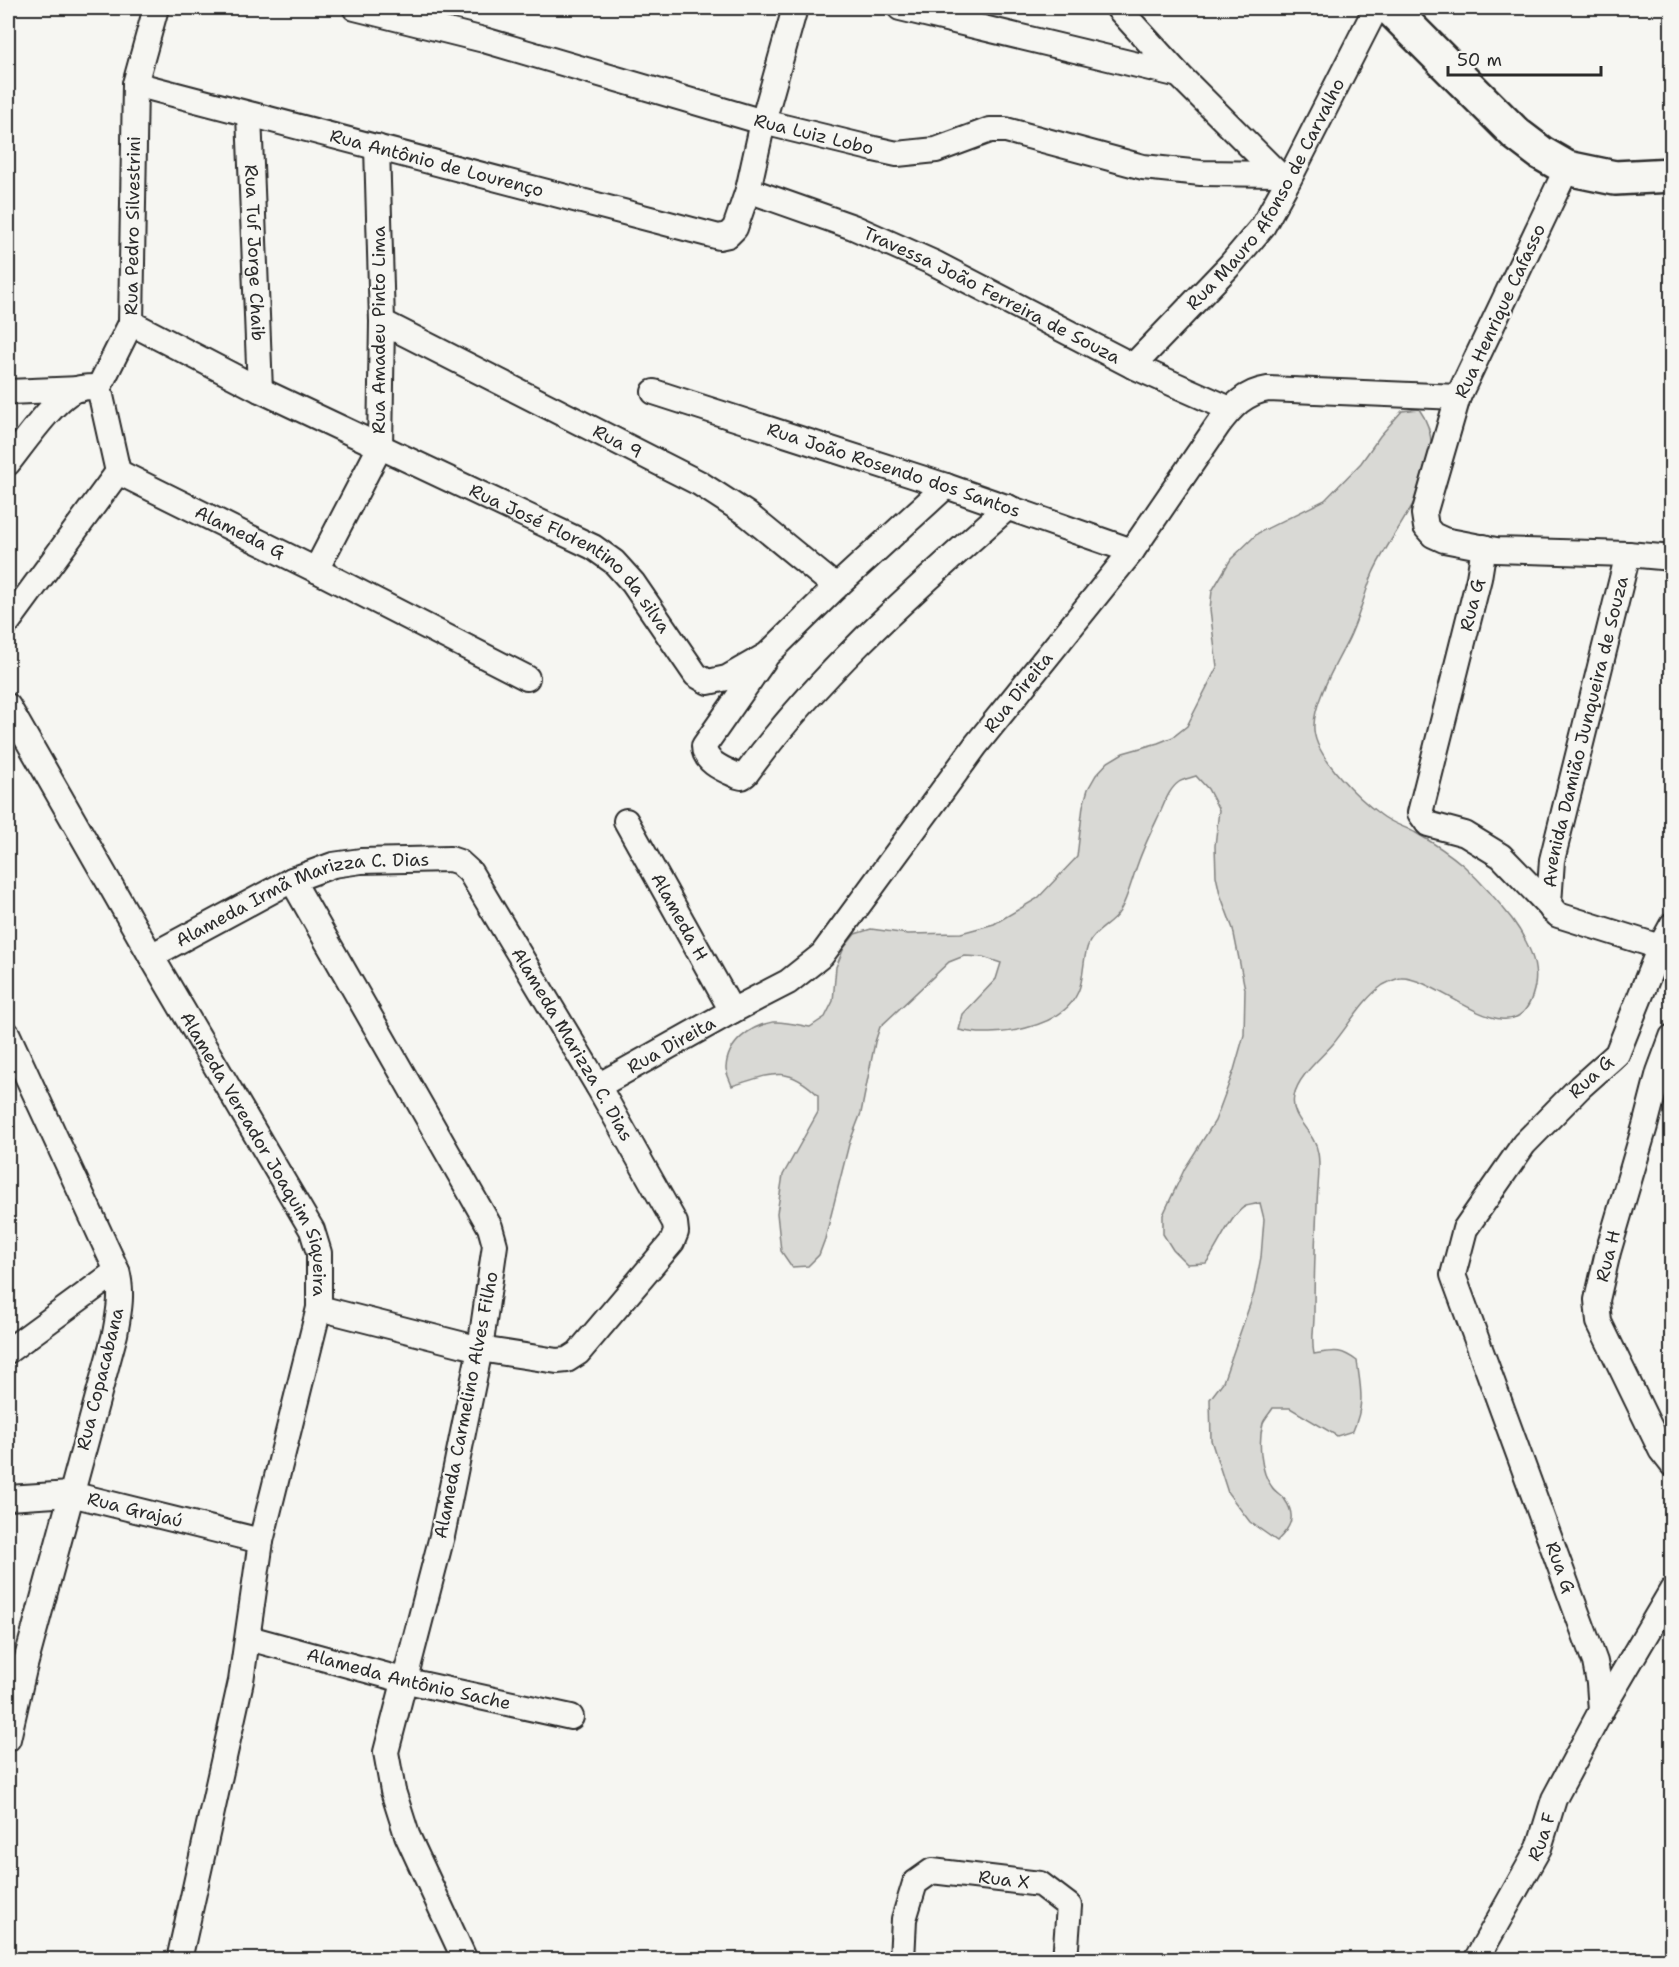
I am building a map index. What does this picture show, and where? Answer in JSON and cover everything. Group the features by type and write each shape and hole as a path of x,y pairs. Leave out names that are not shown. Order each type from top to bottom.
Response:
{"main road":[{"path":"1390,8 1516,134 1541,153 1568,168 1615,178 1671,174"}],"street":[{"name":"Rua Pedro Silvestrini","path":"90,388 131,323 135,84 156,8"},
{"name":"Rua Luiz Lobo","path":"355,8 484,40 763,122 897,154 936,150 990,130 1006,130 1143,167 1201,173 1284,176"},
{"path":"748,190 763,122 795,8"},
{"path":"900,8 1179,75"},
{"path":"1118,8 1179,75 1284,176"},
{"name":"Rua Mauro Afonso de Carvalho","path":"1133,366 1238,256 1263,226 1284,176 1376,8"},
{"name":"Rua Antônio de Lourenço","path":"135,84 707,235 719,237 728,235 735,228 748,190"},
{"name":"Rua Tuf Jorge Chaib","path":"249,115 260,390"},
{"name":"Rua Amadeu Pinto Lima","path":"316,570 380,447 382,322 376,147"},
{"name":"Rua Henrique Cafasso","path":"1568,168 1458,397 1424,514 1426,526 1433,535 1444,540 1496,550 1628,554 1671,558"},
{"name":"Travessa João Ferreira de Souza","path":"748,190 853,227 934,263 1133,366 1230,409"},
{"name":"Rua 9","path":"382,322 699,483 747,514 836,587"},
{"name":"Rua José Florentino da silva","path":"131,323 260,390 593,547 614,562 633,583 702,681 716,682 727,678 767,655 836,587 946,486"},
{"path":"8,392 90,388"},
{"path":"8,463 55,405 66,395 90,388"},
{"path":"8,622 118,472 90,388"},
{"name":"Rua Direita","path":"598,1086 788,982 822,955 976,745 1132,551 1230,409 1255,391 1268,389 1458,397"},
{"name":"Rua João Rosendo dos Santos","path":"654,392 946,486 1132,551"},
{"name":"Alameda G","path":"118,472 527,678"},
{"path":"767,655 704,746 706,757 738,776 746,774 776,733 822,681 904,601 1008,507"},
{"name":"Rua G","path":"1484,547 1479,578 1420,813 1428,824 1465,834 1501,856 1558,915 1666,953 1617,1054 1580,1087 1524,1144 1465,1229 1453,1275 1595,1662 1601,1711"},
{"name":"Avenida Damião Junqueira de Souza","path":"1552,910 1549,904 1552,860 1628,554"},
{"name":"Alameda Vereador Joaquim Siqueira","path":"8,706 151,957 312,1230 319,1253 319,1308 261,1541 249,1638 234,1716 179,1959"},
{"name":"Alameda H","path":"626,821 732,1011"},
{"name":"Alameda Irmã Marizza C. Dias","path":"151,957 292,880 333,865 361,861 450,859 459,862"},
{"name":"Alameda Marizza C. Dias","path":"459,862 470,872 598,1086 675,1223 676,1232 672,1242 578,1353 567,1360 557,1361 480,1349"},
{"name":"Alameda Carmelino Alves Filho","path":"292,880 490,1227 495,1245 480,1349 442,1536 386,1752 393,1791 407,1835 465,1959"},
{"path":"1666,953 1671,925"},
{"name":"Rua H","path":"1671,1037 1608,1252 1597,1300 1599,1322 1661,1450 1671,1464"},
{"name":"Rua Copacabana","path":"8,1738 16,1668 71,1494 115,1334 120,1308 121,1285 117,1271 9,1040"},
{"path":"8,1351 117,1271"},
{"path":"319,1308 480,1349"},
{"name":"Rua Grajaú","path":"8,1498 71,1494 261,1541"},
{"path":"1601,1711 1671,1590"},
{"name":"Alameda Antônio Sache","path":"249,1638 403,1680 571,1717"},
{"name":"Rua F","path":"1476,1959 1539,1848 1554,1799 1601,1711"},
{"name":"Rua X","path":"902,1959 904,1919 915,1883 932,1871 1040,1884 1069,1906 1065,1959"}],"shaded area":[{"path":"1419,409 1429,430 1431,451 1427,472 1407,514 1373,573 1350,637 1320,698 1314,720 1314,730 1322,753 1330,765 1362,799 1385,818 1422,837 1453,857 1495,899 1512,919 1526,942 1535,968 1535,985 1527,1008 1513,1018 1496,1018 1417,981 1401,978 1392,981 1375,991 1333,1044 1310,1068 1296,1089 1293,1104 1295,1112 1316,1145 1319,1159 1314,1354 1337,1351 1357,1361 1361,1397 1353,1431 1337,1436 1290,1408 1273,1408 1264,1421 1260,1447 1265,1473 1273,1489 1285,1500 1291,1512 1288,1527 1277,1541 1250,1522 1228,1493 1211,1440 1210,1399 1223,1382 1254,1293 1261,1257 1264,1219 1260,1203 1246,1206 1235,1215 1206,1263 1187,1264 1173,1250 1163,1234 1163,1215 1185,1168 1215,1121 1244,1035 1245,989 1233,929 1216,876 1215,846 1219,810 1208,789 1196,776 1181,781 1170,792 1143,850 1123,906 1117,916 1089,943 1085,954 1082,980 1070,1005 1042,1023 1025,1028 990,1033 959,1030 963,1014 996,979 1001,963 983,957 964,956 949,962 880,1027 861,1113 849,1144 825,1239 819,1255 808,1266 792,1267 781,1251 777,1213 783,1175 818,1112 818,1095 797,1079 778,1074 732,1086 727,1074 727,1059 741,1037 756,1027 777,1022 810,1027 825,1017 833,1001 836,967 844,948 855,934 871,929 908,934 961,933 994,924 1038,898 1077,857 1083,806 1088,789 1096,775 1108,762 1123,753 1173,737 1187,726 1217,667 1210,609 1212,591 1231,559 1258,533 1325,500 1361,463 1402,411"}]}
